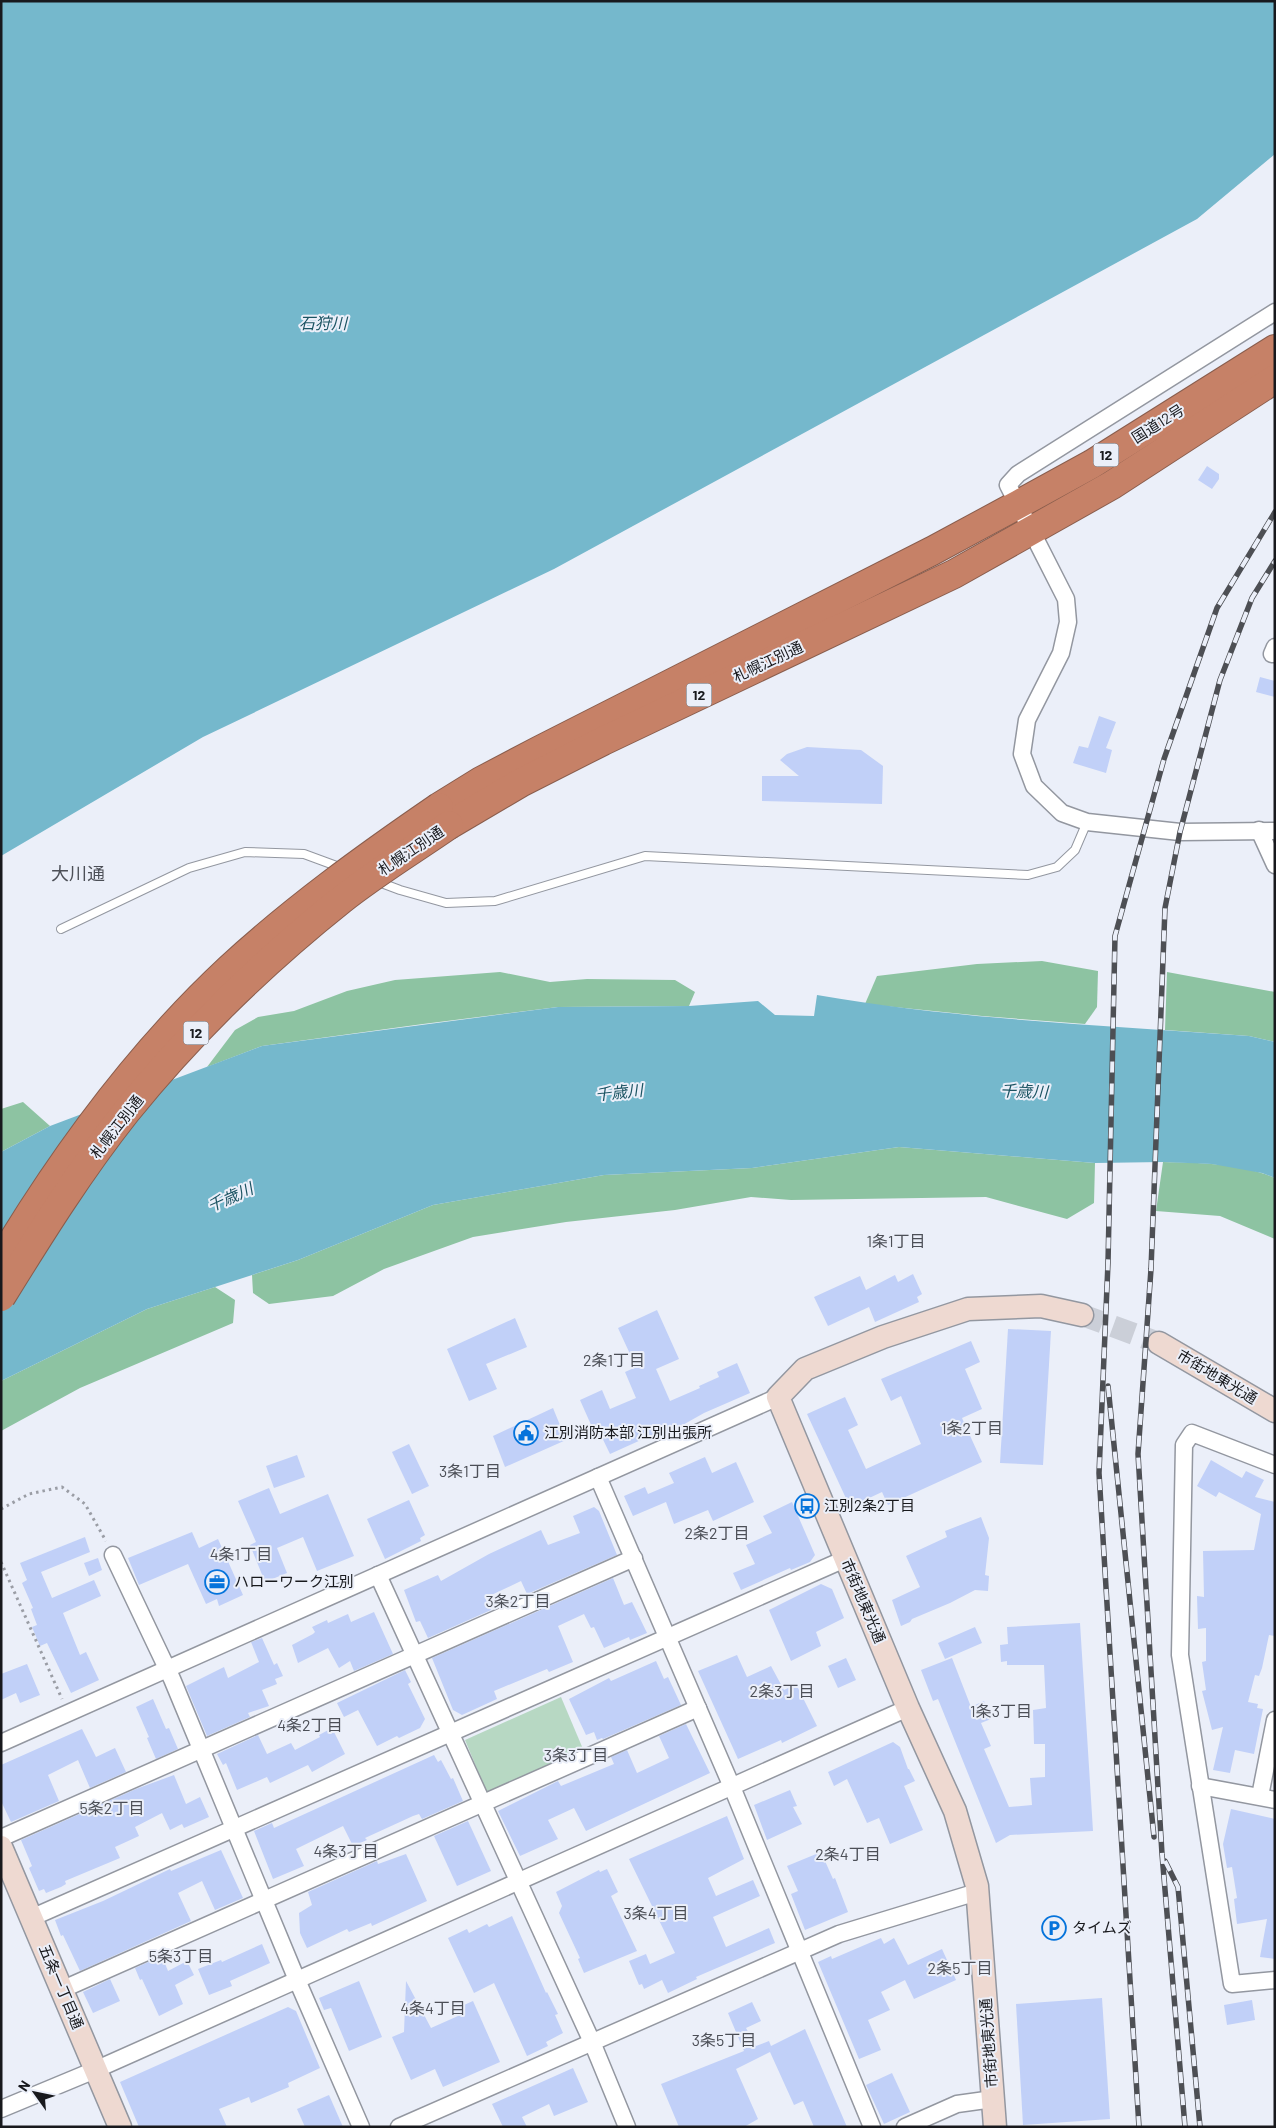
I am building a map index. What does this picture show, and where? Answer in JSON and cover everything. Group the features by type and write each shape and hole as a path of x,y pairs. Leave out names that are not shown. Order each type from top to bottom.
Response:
{"highway":[{"name":"国道12号","path":"932,551 1100,459 1275,349"},
{"name":"国道12号","path":"954,574 1112,486 1275,379"},
{"name":"札幌江別通","path":"1,1297 71,1189 126,1113 202,1026 296,937 444,816 540,750 932,551"},
{"name":"札幌江別通","path":"1,1260 50,1182 90,1128 124,1083 180,1019 228,970 278,926 378,849 444,816 522,782 603,741 954,574"}],"street":[{"path":"1275,312 1018,474 1008,485 1066,599 1068,622 1061,653 1027,720 1022,754 1034,786 1062,813 1087,822 1180,832 1267,830 1275,865"},
{"path":"1275,647 1272,654 1275,654"},
{"path":"1,1743 778,1398 805,1369 883,1337 968,1309 1041,1306 1082,1315"},
{"name":"市街地東光通","path":"1159,1343 1275,1411"},
{"name":"市街地東光通","path":"778,1398 908,1708 955,1811 977,1892 995,2127"},
{"path":"1275,1465 1192,1433 1184,1445 1180,1655 1232,1984 1275,1980"},
{"path":"598,1477 669,1637 872,2127"},
{"path":"114,1555 168,1669 297,1980 361,2127"},
{"path":"1,1838 634,1558"},
{"path":"31,1918 845,1559"},
{"path":"378,1575 592,2042 627,2127"},
{"path":"62,1990 698,1708"},
{"path":"1,2109 95,2070 908,1708"},
{"path":"1200,1786 1267,1798 1275,1720"},
{"name":"五条一丁目通","path":"1,1847 120,2127"},
{"path":"398,2127 839,1934 977,1892"},
{"path":"905,2127 957,2104 993,2099"}],"lane":[{"path":"62,929 189,868 245,852 304,854 400,890 446,902 495,901 645,856 1028,875 1057,867 1075,850 1087,822"}],"path":[{"path":"1,1509 29,1494 62,1487 85,1504 114,1555"},
{"path":"1,1562 68,1714"}],"green space":[{"path":"1042,961 1098,971 1097,1007 1085,1024 865,1004 877,976 977,964"},
{"path":"500,972 550,982 587,979 675,980 695,992 689,1006 558,1007 423,1024 262,1046 207,1067 235,1030 258,1017 294,1011 347,991 395,980"},
{"path":"1167,972 1275,992 1275,1042 1249,1036 1165,1030"},
{"path":"23,1102 50,1126 1,1152 1,1109"},
{"path":"899,1147 1095,1163 1094,1203 1067,1219 986,1197 791,1200 751,1197 675,1210 566,1222 473,1237 384,1269 333,1296 269,1304 253,1293 252,1275 298,1260 433,1205 604,1175 752,1168"},
{"path":"1163,1162 1248,1169 1275,1178 1275,1239 1220,1216 1156,1211"},
{"path":"215,1287 235,1300 233,1323 80,1388 1,1431 1,1381 147,1309"},
{"path":"561,1697 583,1749 487,1793 465,1740"}],"water":[{"name":"石狩川","path":"1,1 1275,1 1275,154 1197,219 554,569 203,737 1,856"},
{"name":"千歳川","path":"817,995 979,1016 1249,1036 1275,1042 1275,1178 1262,1173 1212,1164 1163,1162 1095,1163 899,1147 752,1168 604,1175 433,1205 298,1260 147,1309 1,1381 1,1152 50,1126 262,1046 558,1007 689,1006 758,1001 775,1015 814,1016"}],"building":[{"path":"1207,466 1219,474 1219,479 1212,489 1198,480"},
{"path":"1260,677 1275,681 1275,697 1256,692"},
{"path":"1099,716 1116,722 1106,748 1112,750 1106,773 1073,763 1079,746 1088,748"},
{"path":"807,747 861,750 883,766 882,804 762,801 762,776 799,776 780,760 787,754"},
{"path":"913,1274 922,1294 917,1297 919,1302 875,1322 869,1307 828,1326 814,1297 860,1276 866,1290 895,1275 898,1282"},
{"path":"657,1310 679,1359 656,1369 670,1401 700,1388 699,1386 719,1377 717,1372 737,1363 750,1393 654,1438 652,1435 610,1454 596,1425 592,1427 580,1400 602,1390 610,1409 636,1398 625,1372 636,1367 618,1328"},
{"path":"515,1318 527,1347 486,1364 497,1389 469,1401 447,1349"},
{"path":"1008,1329 1051,1331 1043,1465 1000,1463"},
{"path":"971,1341 980,1362 965,1369 982,1409 962,1418 982,1462 888,1505 882,1492 850,1507 807,1414 845,1397 858,1425 848,1430 866,1469 921,1444 901,1396 891,1401 881,1379"},
{"path":"553,1408 566,1440 505,1467 493,1436"},
{"path":"409,1444 429,1486 412,1494 392,1452"},
{"path":"297,1455 305,1477 274,1488 266,1466"},
{"path":"705,1457 712,1473 736,1462 754,1502 713,1521 708,1510 674,1524 666,1502 633,1516 624,1496 645,1487 648,1494 674,1483 669,1473"},
{"path":"1211,1460 1242,1478 1246,1471 1264,1480 1255,1497 1275,1502 1275,1636 1269,1635 1262,1668 1259,1676 1255,1675 1248,1702 1258,1704 1257,1708 1263,1709 1254,1754 1235,1750 1230,1773 1213,1770 1223,1727 1212,1730 1202,1691 1206,1690 1202,1662 1206,1661 1206,1628 1198,1629 1197,1596 1204,1597 1203,1551 1254,1550 1261,1514 1219,1492 1216,1497 1197,1486"},
{"path":"269,1488 280,1514 328,1494 354,1556 317,1571 303,1537 277,1548 287,1573 265,1582 250,1545 256,1542 238,1501"},
{"path":"409,1500 425,1535 420,1538 421,1541 385,1559 367,1519"},
{"path":"792,1502 815,1555 810,1562 791,1570 790,1568 741,1590 733,1573 755,1564 746,1545 772,1533 763,1516"},
{"path":"594,1507 599,1511 617,1555 527,1594 521,1581 485,1598 491,1610 428,1638 420,1621 416,1622 404,1590 438,1575 441,1581 489,1554 541,1530 548,1545 580,1533 573,1516"},
{"path":"981,1517 989,1538 985,1575 989,1576 988,1591 975,1590 901,1626 892,1600 920,1587 906,1556 947,1537 945,1531"},
{"path":"192,1532 199,1548 218,1539 243,1595 219,1606 217,1599 206,1604 188,1564 139,1585 128,1558"},
{"path":"85,1537 90,1552 41,1572 52,1598 94,1580 101,1596 63,1613 80,1655 86,1652 99,1680 71,1693 47,1643 40,1646 32,1627 37,1625 31,1609 33,1608 22,1583 27,1580 20,1563"},
{"path":"98,1558 102,1570 89,1576 84,1563"},
{"path":"613,1578 624,1605 632,1602 647,1633 630,1640 629,1637 604,1648 594,1627 591,1628 584,1614 558,1626 573,1662 549,1672 547,1669 494,1691 497,1699 462,1715 453,1710 432,1658"},
{"path":"821,1584 832,1589 844,1618 816,1632 821,1646 791,1661 769,1610"},
{"path":"374,1612 393,1654 354,1671 350,1661 339,1668 328,1648 298,1663 292,1645 313,1634 315,1632 312,1627 327,1620 328,1623 348,1614 351,1622"},
{"path":"1080,1623 1093,1831 1010,1835 996,1843 938,1699 933,1701 921,1670 952,1658 971,1707 984,1701 991,1719 981,1723 991,1746 984,1749 1009,1807 1032,1805 1030,1778 1045,1777 1045,1744 1034,1744 1033,1710 1046,1708 1044,1665 1007,1665 1007,1661 1001,1662 1000,1645 1008,1644 1007,1627"},
{"path":"975,1627 982,1643 945,1659 938,1643"},
{"path":"262,1638 274,1665 277,1663 283,1676 275,1679 277,1684 262,1690 269,1706 248,1713 250,1717 207,1736 186,1686 224,1667 228,1678 259,1662 251,1642"},
{"path":"737,1655 747,1677 771,1666 784,1690 796,1684 817,1726 782,1743 781,1740 738,1759 698,1671"},
{"path":"846,1658 856,1680 838,1688 828,1666"},
{"path":"656,1661 664,1679 668,1677 681,1705 603,1739 597,1740 594,1732 586,1735 569,1699 609,1678 611,1681"},
{"path":"27,1664 40,1695 20,1703 16,1693 1,1700 1,1674"},
{"path":"405,1670 411,1682 408,1684 425,1719 420,1728 399,1738 397,1736 377,1746 358,1710 344,1717 337,1703"},
{"path":"153,1699 166,1729 169,1728 178,1749 156,1759 136,1707"},
{"path":"686,1724 710,1773 586,1831 574,1808 548,1820 558,1839 520,1856 498,1811 558,1781 561,1786 614,1764 611,1757 627,1750 637,1773 669,1758 659,1736"},
{"path":"332,1728 345,1754 312,1772 308,1765 270,1783 267,1777 237,1790 226,1763 223,1765 217,1754 258,1735 267,1754 291,1743 295,1750 320,1737 319,1735"},
{"path":"82,1729 96,1757 115,1748 126,1772 90,1788 78,1760 48,1775 59,1801 11,1822 1,1801 1,1765"},
{"path":"893,1742 900,1747 908,1769 915,1781 904,1786 923,1830 890,1844 879,1818 867,1823 847,1779 834,1786 828,1772"},
{"path":"434,1755 438,1762 441,1760 451,1779 453,1778 463,1801 422,1819 419,1814 413,1816 365,1838 367,1840 353,1846 343,1826 296,1849 304,1866 273,1879 254,1831 272,1823 274,1828"},
{"path":"174,1775 186,1804 200,1797 209,1817 184,1828 182,1824 170,1830 162,1813 135,1827 139,1836 115,1847 120,1858 65,1881 66,1884 61,1887 46,1893 44,1889 39,1891 29,1868 32,1866 21,1840 136,1789"},
{"path":"790,1790 797,1806 793,1807 802,1824 767,1840 754,1805"},
{"path":"1231,1809 1275,1819 1275,1959 1260,1957 1267,1919 1237,1924 1234,1899 1237,1898 1232,1867 1227,1868 1223,1844"},
{"path":"727,1816 744,1859 708,1878 716,1896 753,1880 760,1896 713,1917 726,1947 769,1928 775,1943 696,1977 697,1979 668,1993 662,1980 644,1989 642,1984 639,1985 629,1961 646,1954 650,1964 675,1953 629,1859"},
{"path":"468,1821 491,1871 457,1886 434,1836"},
{"path":"221,1850 243,1898 215,1910 202,1881 178,1893 191,1921 80,1971 63,1935 61,1936 55,1920 103,1901 170,1869 171,1871"},
{"path":"821,1852 833,1879 835,1878 848,1912 805,1930 791,1894 798,1891 787,1866"},
{"path":"406,1854 427,1901 372,1926 371,1923 349,1932 347,1929 307,1948 300,1933 299,1913 312,1905 308,1892 377,1861 378,1864"},
{"path":"607,1869 618,1892 611,1896 637,1951 584,1973 578,1959 580,1958 559,1913 562,1906 556,1892 599,1870 600,1872"},
{"path":"512,1916 546,1993 558,2014 555,2015 563,2033 546,2042 548,2046 527,2056 494,1983 474,1993 448,1938 467,1929 469,1933 487,1924 489,1927"},
{"path":"881,1938 884,1944 894,1938 908,1965 942,1949 956,1980 914,1999 905,1980 881,1992 890,2010 868,2020 881,2050 859,2059 818,1962 831,1956 832,1959"},
{"path":"262,1944 270,1963 230,1981 232,1986 209,1995 198,1969 221,1960 222,1962"},
{"path":"162,1956 168,1971 187,1961 194,1975 175,1985 183,2004 159,2016 135,1968"},
{"path":"110,1979 120,2001 93,2013 83,1992"},
{"path":"359,1981 382,2037 349,2051 331,2008 324,2010 319,1998"},
{"path":"406,1981 431,2028 458,2016 455,2009 473,2001 500,2062 443,2087 435,2069 411,2080 392,2037 404,2032"},
{"path":"1102,1998 1110,2119 1023,2125 1016,2004"},
{"path":"1252,2000 1255,2020 1227,2025 1224,2005"},
{"path":"752,2002 761,2021 746,2028 756,2046 769,2041 771,2046 805,2029 847,2127 814,2127 803,2101 794,2105 770,2052 736,2069 758,2119 744,2127 679,2127 661,2084 744,2051 728,2013"},
{"path":"288,2007 296,2011 320,2068 288,2083 289,2087 251,2103 249,2097 219,2109 227,2127 139,2127 120,2082"},
{"path":"573,2068 588,2102 554,2116 549,2104 522,2117 527,2127 503,2127 492,2104"},
{"path":"892,2073 910,2112 884,2124 866,2085"},
{"path":"329,2095 343,2127 305,2127 297,2109"}],"tunnel":[{"path":"1082,1315 1159,1343"}],"railway":[{"path":"1139,2127 1099,1473 1108,1263 1115,936 1164,759 1217,608 1275,512"},
{"path":"1185,2127 1162,1854 1138,1454 1151,1269 1165,908 1180,832 1220,680 1252,598 1275,561"},
{"path":"1108,1386 1154,1837"},
{"path":"1165,1861 1178,1887 1200,2127"}],"place":[{"name":"江別消防本部 江別出張所","path":"526,1433"},
{"name":"江別2条2丁目","path":"807,1506"},
{"name":"ハローワーク江別","path":"217,1582"},
{"name":"タイムズ","path":"1054,1928"}],"district":[{"name":"大川通","path":"78,874"},
{"name":"1条1丁目","path":"896,1241"},
{"name":"2条1丁目","path":"614,1360"},
{"name":"1条2丁目","path":"972,1428"},
{"name":"3条1丁目","path":"470,1471"},
{"name":"2条2丁目","path":"717,1533"},
{"name":"4条1丁目","path":"241,1554"},
{"name":"3条2丁目","path":"518,1601"},
{"name":"2条3丁目","path":"782,1691"},
{"name":"1条3丁目","path":"1001,1711"},
{"name":"4条2丁目","path":"310,1725"},
{"name":"3条3丁目","path":"576,1755"},
{"name":"5条2丁目","path":"112,1808"},
{"name":"4条3丁目","path":"346,1851"},
{"name":"2条4丁目","path":"848,1854"},
{"name":"3条4丁目","path":"656,1913"},
{"name":"5条3丁目","path":"181,1956"},
{"name":"2条5丁目","path":"960,1968"},
{"name":"4条4丁目","path":"433,2008"},
{"name":"3条5丁目","path":"724,2040"}]}
